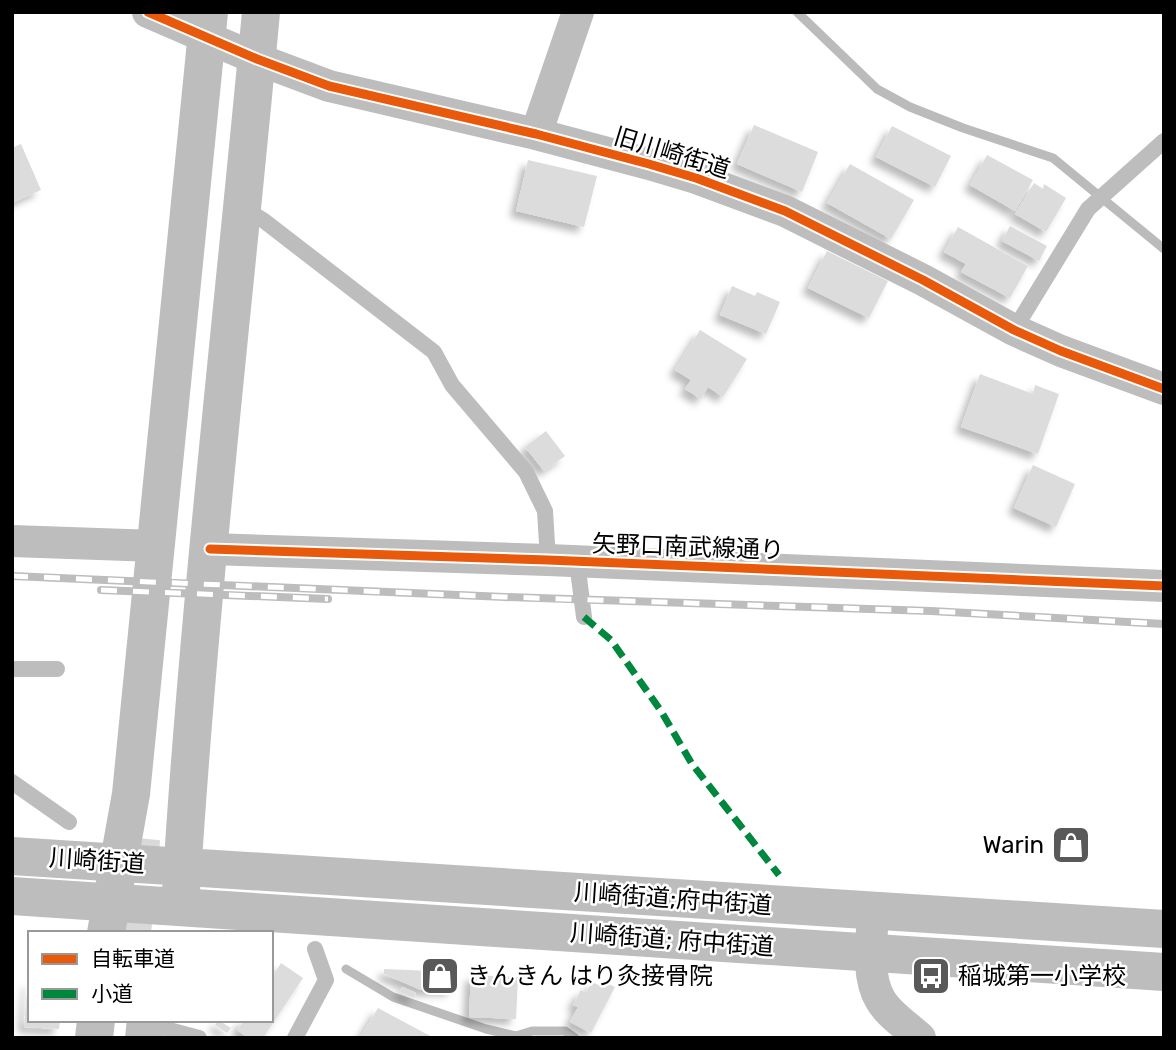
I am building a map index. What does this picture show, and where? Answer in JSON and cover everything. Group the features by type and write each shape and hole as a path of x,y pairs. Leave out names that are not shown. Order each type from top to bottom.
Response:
{"main road":[{"path":"179,920 186,797 210,549 220,410 243,208 261,12"},
{"path":"109,918 131,794 208,25"},
{"name":"川崎街道","path":"12,856 183,867"},
{"name":"川崎街道;府中街道","path":"183,867 1164,929"},
{"name":"川崎街道","path":"12,896 109,918 179,920"},
{"name":"川崎街道; 府中街道","path":"179,920 872,954 1164,972"}],"street":[{"name":"旧川崎街道","path":"148,12 208,25 257,59 329,86 536,134 696,178 785,211 923,280 1014,330 1061,351 1164,389"},
{"path":"536,134 578,12"},
{"path":"12,541 156,546"},
{"name":"矢野口南武線通り","path":"210,549 1164,586"},
{"path":"873,912 874,985 881,1002 919,1038"}],"lane":[{"path":"1014,330 1088,209 1164,141"},
{"path":"243,208 273,227 434,352 452,384 526,472 545,511 584,617"},
{"path":"12,669 57,669"},
{"path":"12,782 69,822"},
{"path":"295,1038 326,980 315,949"}],"building":[{"path":"754,125 818,152 802,192 737,164"},
{"path":"892,126 951,156 935,187 876,157"},
{"path":"21,144 41,190 12,203 12,148"},
{"path":"987,155 1033,180 1015,211 970,185"},
{"path":"528,160 597,176 584,227 516,211"},
{"path":"850,164 914,200 891,239 827,203"},
{"path":"1034,183 1043,189 1044,184 1066,198 1046,232 1015,214"},
{"path":"1010,226 1047,246 1039,261 1002,241"},
{"path":"958,227 1028,266 1010,298 961,272 966,264 944,252"},
{"path":"827,251 888,281 869,318 808,288"},
{"path":"732,286 755,296 757,292 780,302 766,334 720,315"},
{"path":"700,330 747,359 723,397 708,387 701,399 685,389 691,380 675,370"},
{"path":"980,374 1033,394 1035,385 1059,394 1038,454 961,427"},
{"path":"546,431 565,456 544,471 525,447"},
{"path":"1033,465 1075,484 1056,527 1014,508"},
{"path":"281,963 303,978 263,1038 248,1038 237,1030 241,1022 273,1022 273,976"},
{"path":"384,969 454,972 453,990 421,990 384,974"},
{"path":"471,975 518,977 516,1019 469,1017"},
{"path":"28,981 28,1022 60,1022 59,1029 24,1027"},
{"path":"592,982 605,988 607,983 615,987 591,1033 570,1022 578,1007 573,1005 581,990 586,993"},
{"path":"402,987 416,993 414,998 400,992"},
{"path":"378,1008 434,1038 360,1038"},
{"path":"221,1022 231,1028 227,1033 215,1025"}],"waterway":[{"path":"797,12 877,89 910,107 963,128 1053,158 1164,249"},
{"path":"346,969 393,997 486,1029 516,1036 532,1031 565,1031 575,1038"}],"tunnel":[{"path":"132,931 142,830"}],"railway":[{"path":"12,576 505,597 931,611 1164,624"},
{"path":"101,590 328,599"}],"marked path":[{"path":"584,617 611,640 661,711 692,764 779,875"}],"cycle path":[{"path":"148,12 257,59 329,86 536,134 649,164 696,178 785,211 923,280 1014,330 1061,351 1164,389"},
{"path":"210,549 548,560 1164,586"}],"place":[{"name":"Warin","path":"1071,845"},
{"name":"きんきん はり灸接骨院","path":"440,976"},
{"name":"稲城第一小学校","path":"931,976"}]}
